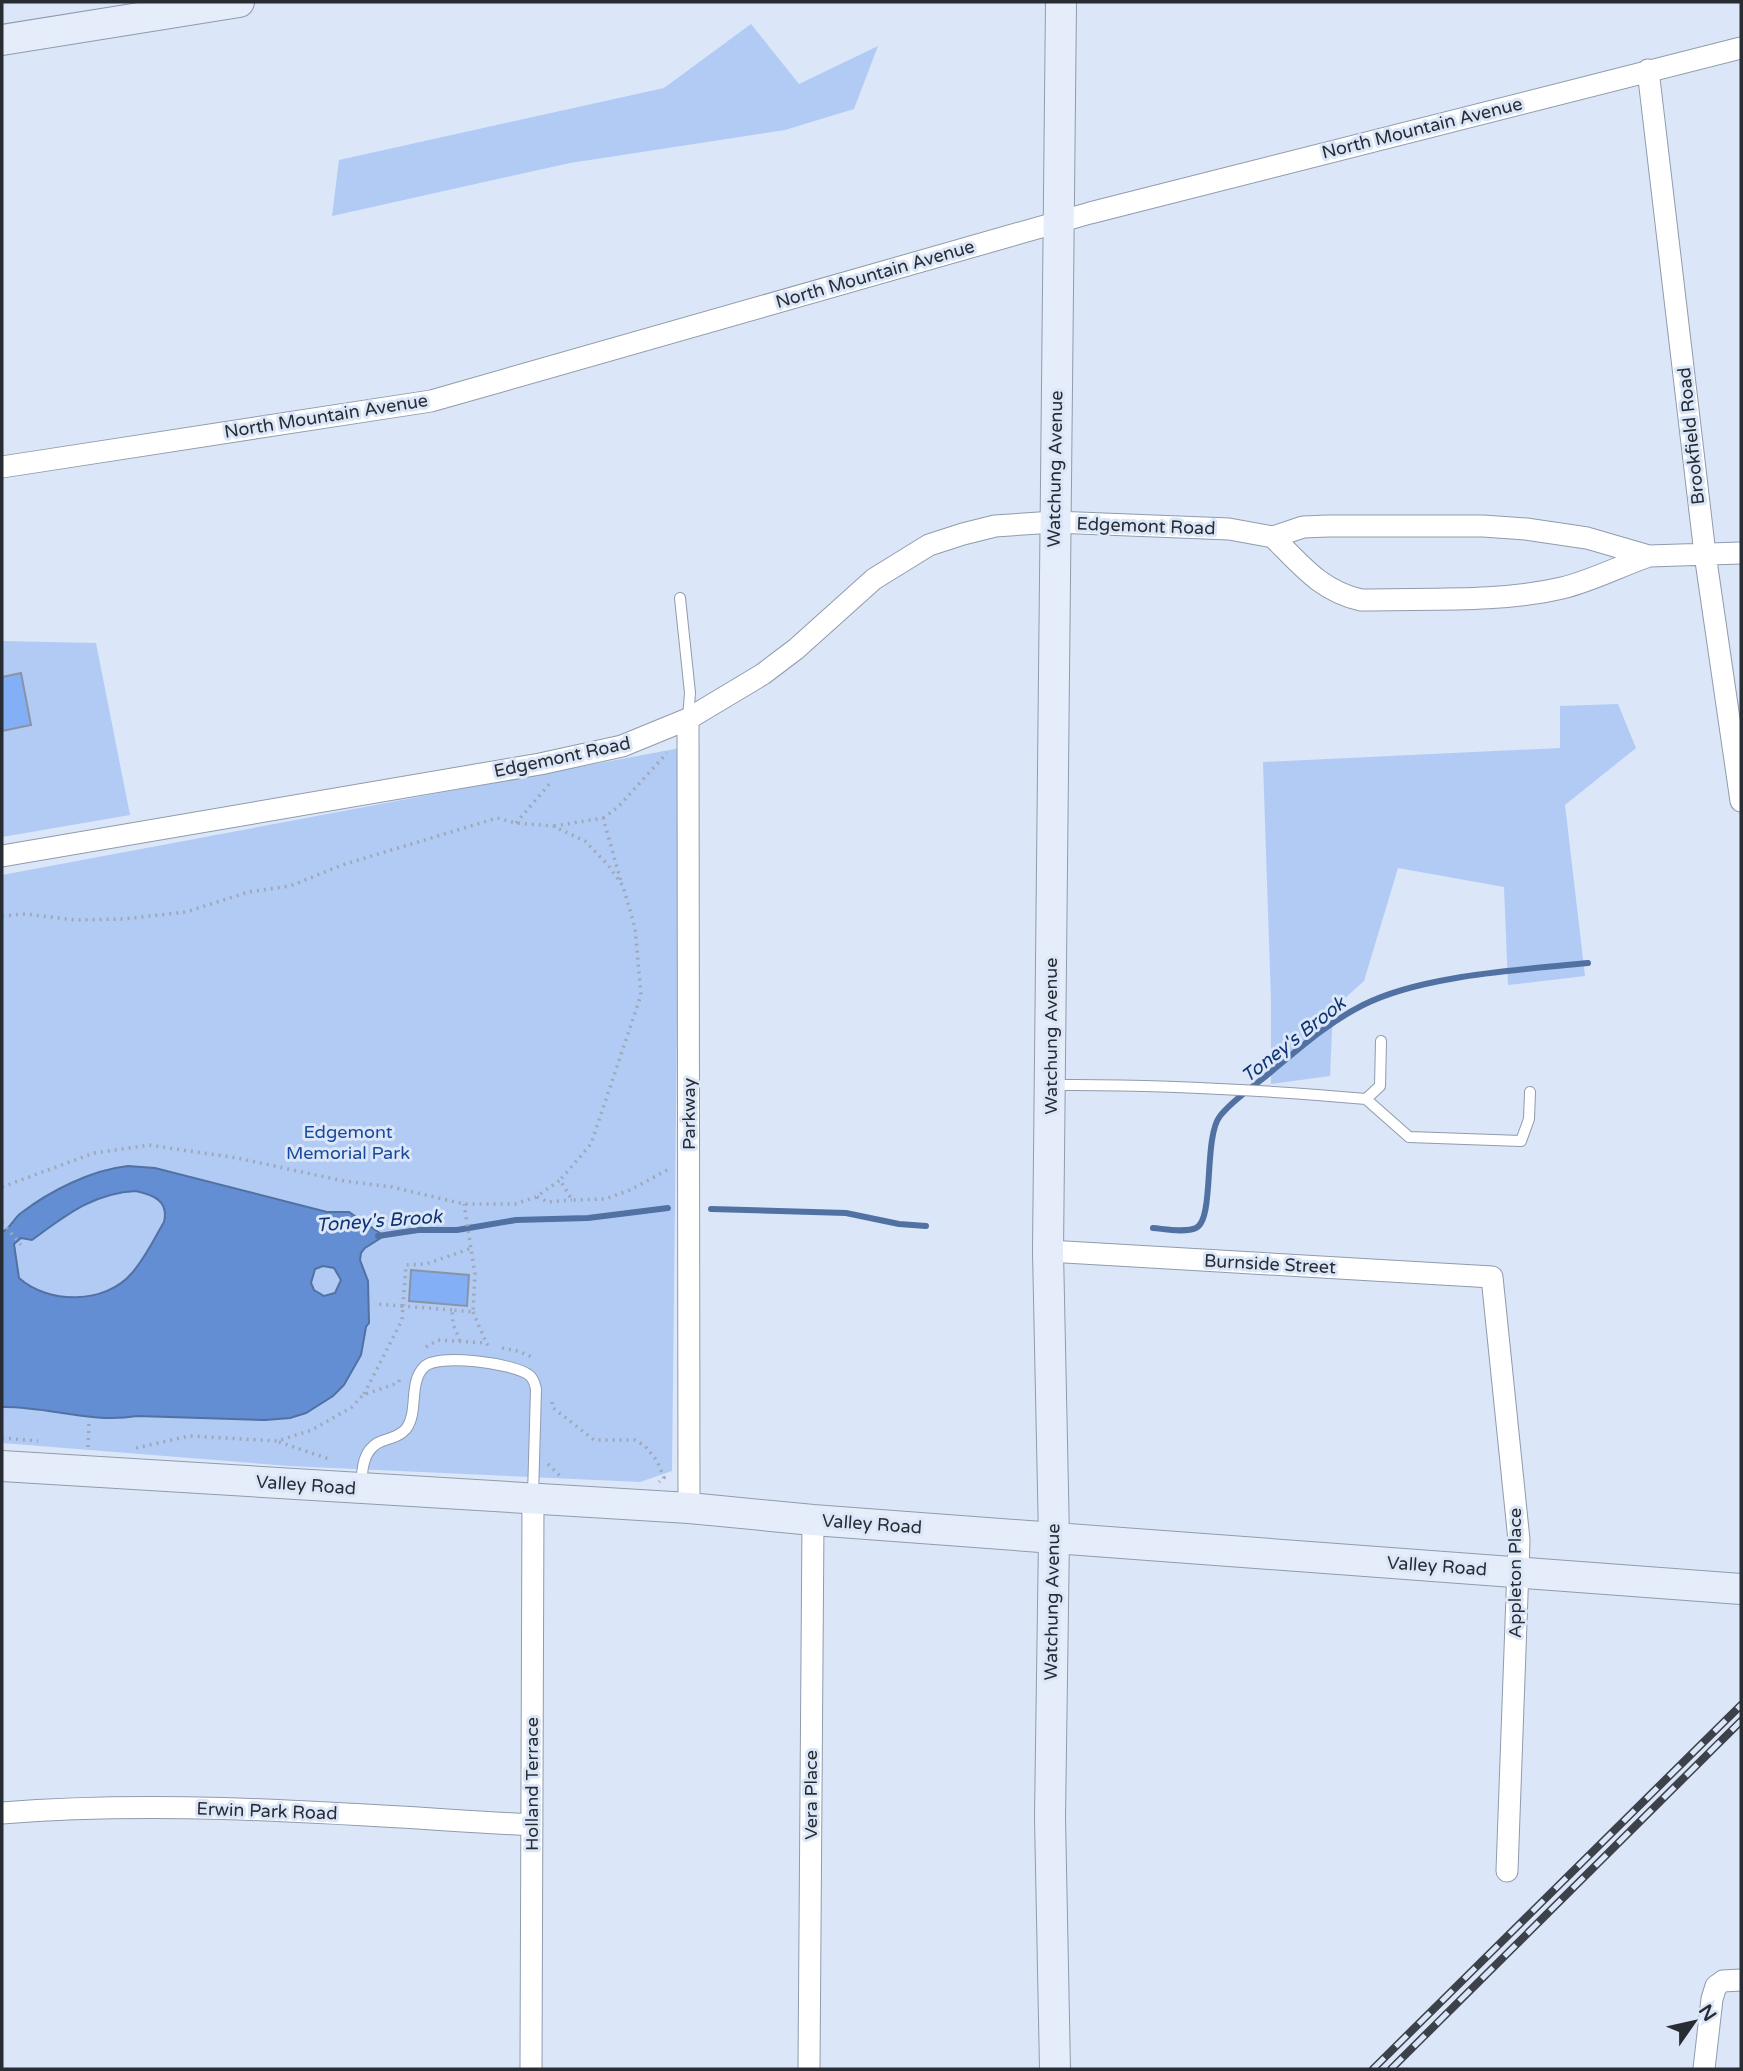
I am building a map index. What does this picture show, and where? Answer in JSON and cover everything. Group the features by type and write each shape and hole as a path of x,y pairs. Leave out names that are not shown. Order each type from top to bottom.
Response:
{"main road":[{"path":"2,40 239,2"},
{"name":"Watchung Avenue","path":"1055,2069 1049,1817 1054,1537 1048,1251 1061,2"},
{"name":"Valley Road","path":"2,1466 689,1508 813,1520 1741,1589"}],"street":[{"name":"North Mountain Avenue","path":"2,467 431,401 1058,222 1741,48"},
{"name":"Brookfield Road","path":"1648,70 1705,554 1741,801"},
{"name":"Edgemont Road","path":"2,856 582,756 622,746 688,719 763,674 828,622 874,579 929,545 995,526 1054,522 1229,528 1273,537 1303,527 1483,526 1587,538 1648,556"},
{"name":"Edgemont Road","path":"1273,537 1315,579 1344,596 1361,600 1535,593 1564,587 1648,556 1741,553"},
{"name":"Parkway","path":"688,719 689,1508"},
{"name":"Burnside Street","path":"1048,1251 1492,1277"},
{"name":"Appleton Place","path":"1492,1277 1518,1540 1507,1871"},
{"name":"Holland Terrace","path":"531,2069 533,1499"},
{"name":"Vera Place","path":"809,2069 813,1520"},
{"name":"Erwin Park Road","path":"2,1813 73,1807 240,1808 532,1825"},
{"path":"1704,2069 1714,1989 1723,1980 1741,1980"}],"lane":[{"path":"680,598 691,693 688,719"},
{"path":"1367,1100 1380,1086 1381,1041"},
{"path":"1050,1085 1116,1084 1241,1089 1367,1100 1409,1137 1521,1141 1529,1119 1530,1091"},
{"path":"362,1488 361,1469 368,1451 376,1444 405,1431 410,1422 418,1374 430,1362 445,1360 504,1365 529,1375 534,1382 533,1499"}],"path":[{"path":"2,916 25,914 76,920 122,919 186,912 248,892 290,886 342,865 497,818 516,823 553,826 603,818 618,807 667,753"},
{"path":"516,823 551,782"},
{"path":"2,1187 94,1153 149,1145 237,1158 344,1181 393,1187 464,1204 515,1204 536,1197 560,1180 591,1144 641,995 635,928 603,818"},
{"path":"553,826 585,841 608,865 622,886"},
{"path":"536,1197 548,1202 605,1199 630,1190 669,1169 689,1168"},
{"path":"560,1180 572,1200"},
{"path":"464,1204 475,1274 473,1312 486,1343 489,1348 518,1351 538,1362"},
{"path":"3,1224 21,1245"},
{"path":"277,1441 312,1430 352,1407 363,1395 402,1320 405,1265 426,1264 472,1248"},
{"path":"374,1304 473,1312"},
{"path":"452,1310 453,1324 460,1341"},
{"path":"422,1350 438,1340 486,1343"},
{"path":"399,1393 398,1382 401,1375"},
{"path":"363,1395 398,1382"},
{"path":"552,1398 552,1418"},
{"path":"552,1406 594,1440 635,1440 645,1446 657,1461 664,1478"},
{"path":"89,1423 88,1447 100,1447"},
{"path":"136,1448 189,1436 277,1441 336,1462"},
{"path":"2,1438 46,1442"},
{"path":"549,1453 548,1465 560,1475 560,1483"}],"green space":[{"path":"751,24 799,84 878,46 854,109 785,130 570,163 332,216 339,160 664,88"},
{"path":"2,641 96,643 130,815 2,837 2,731 31,725 21,674 2,677"},
{"path":"1618,704 1636,748 1565,805 1585,976 1508,985 1504,887 1398,868 1364,981 1333,1009 1330,1076 1271,1084 1263,762 1560,748 1560,706"},
{"name":"Edgemont Memorial Park","path":"680,748 672,1471 640,1482 289,1466 2,1443 2,875"}],"water":[{"path":"114,1168 155,1168 327,1212 349,1212 384,1236 361,1253 360,1260 368,1281 369,1323 361,1355 344,1385 333,1396 306,1413 290,1418 265,1420 137,1416 103,1418 2,1407 2,1232 21,1213 45,1197 86,1177","holes":["136,1191 159,1200 164,1209 164,1222 141,1261 121,1283 107,1291 76,1297 45,1293 19,1278 14,1244 21,1238 32,1240 68,1214 93,1201","323,1266 334,1268 341,1280 335,1293 324,1296 314,1290 311,1283 315,1269"]}],"building":[{"path":"21,673 31,725 2,731 2,677"},
{"path":"411,1270 469,1275 467,1306 409,1301"}],"waterway":[{"name":"Toney's Brook","path":"1153,1228 1191,1229 1202,1222 1212,1142 1220,1116 1238,1098 1305,1044 1351,1012 1387,995 1442,980 1588,963"},
{"name":"Toney's Brook","path":"378,1236 418,1230 457,1230 516,1220 588,1218 668,1208"},
{"name":"Toney's Brook","path":"711,1209 846,1213 899,1224 926,1226"}],"railway":[{"path":"1373,2069 1741,1705"},
{"path":"1391,2069 1741,1721"}]}
